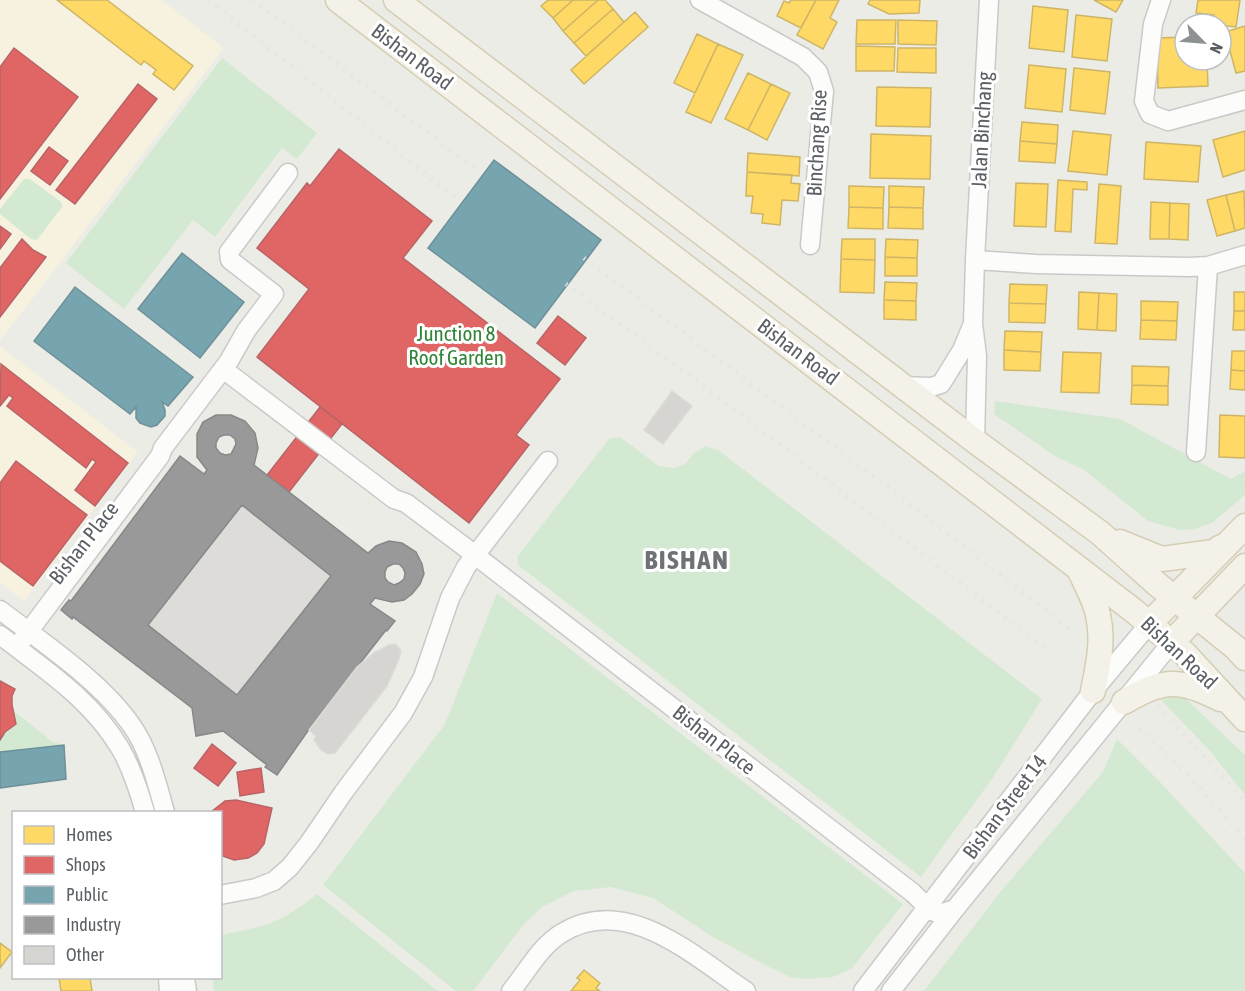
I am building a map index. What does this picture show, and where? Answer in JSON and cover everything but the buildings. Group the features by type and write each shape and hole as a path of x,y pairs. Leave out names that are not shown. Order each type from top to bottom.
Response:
{"main road":[{"name":"Bishan Road","path":"338,0 1172,642 1239,712"},
{"name":"Bishan Road","path":"396,0 902,386 1100,533 1245,658"},
{"path":"1149,624 1245,526"},
{"path":"1100,533 1162,559 1214,552 1226,544"},
{"path":"1172,642 1245,566"},
{"path":"1080,571 1098,613 1101,631 1100,658 1093,691"},
{"path":"1124,702 1153,686 1190,685 1239,712"}],"street":[{"name":"Binchang Rise","path":"700,0 796,52 818,72 824,91 810,245"},
{"name":"Jalan Binchang","path":"975,441 977,356 973,324 975,261 989,0"},
{"path":"1161,0 1153,24 1144,100 1150,114 1168,121 1245,100"},
{"name":"Bishan Place","path":"8,641 25,628 155,452 163,448 226,365 246,331 274,294 230,260 229,252 288,173"},
{"path":"975,261 1208,266 1245,255"},
{"path":"1196,452 1208,266"},
{"name":"Jalan Binchang","path":"902,386 931,387 941,384 962,350 973,324"},
{"name":"Bishan Place","path":"226,365 394,499 406,503 475,555 913,893 928,908"},
{"path":"222,895 256,888 274,881 290,867 309,843 403,713 423,677 450,598 466,567 548,461"},
{"path":"0,609 79,671 133,727 155,778 164,811"},
{"name":"Bishan Street 14","path":"867,986 1093,691 1149,624"},
{"path":"8,641 66,685 101,719 122,750 135,777 144,811"},
{"name":"Bishan Street 14","path":"891,991 1172,642"},
{"path":"928,908 939,914 955,909"},
{"path":"511,991 538,954 561,933 592,920 622,920 656,931 746,991"},
{"path":"853,991 867,986"}],"shaded area":[{"path":"0,0 161,0 224,48 0,341"},
{"path":"0,346 138,452 24,601 0,582"},
{"path":"231,490 340,574 239,712 104,609"}],"green space":[{"path":"222,58 317,133 297,159 282,148 215,237 193,220 124,309 66,263"},
{"path":"24,179 30,179 61,202 62,207 37,240 31,239 0,214 0,209"},
{"path":"995,401 1120,419 1231,479 1245,471 1245,495 1212,523 1194,529 1180,530 1148,521 1084,470 1055,456 994,414"},
{"path":"620,437 659,466 674,468 685,464 694,453 706,446 718,450 1042,699 994,776 921,877 518,565 517,557 609,439"},
{"path":"497,593 903,904 851,969 833,977 807,979 790,977 713,937 653,898 611,887 574,891 542,907 524,924 473,991 456,991 323,885 445,724"},
{"path":"1171,697 1185,698 1245,755 1245,795 1209,750 1161,700"},
{"path":"0,700 53,742 64,745 0,752"},
{"path":"1117,739 1245,873 1245,991 924,991 1001,891 1103,772"},
{"path":"317,894 438,991 214,991 213,979 222,979 222,935 263,926 295,910"}],"railway":[{"path":"209,0 458,200"},
{"path":"253,0 479,172"},
{"path":"584,258 897,494 1070,629"},
{"path":"566,284 714,394 1050,652"},
{"path":"1158,706 1245,801"},
{"path":"1139,728 1184,771 1245,839"}],"district":[{"name":"BISHAN","path":"687,560"}],"park label":[{"name":"Junction 8 Roof Garden","path":"456,346"}]}
